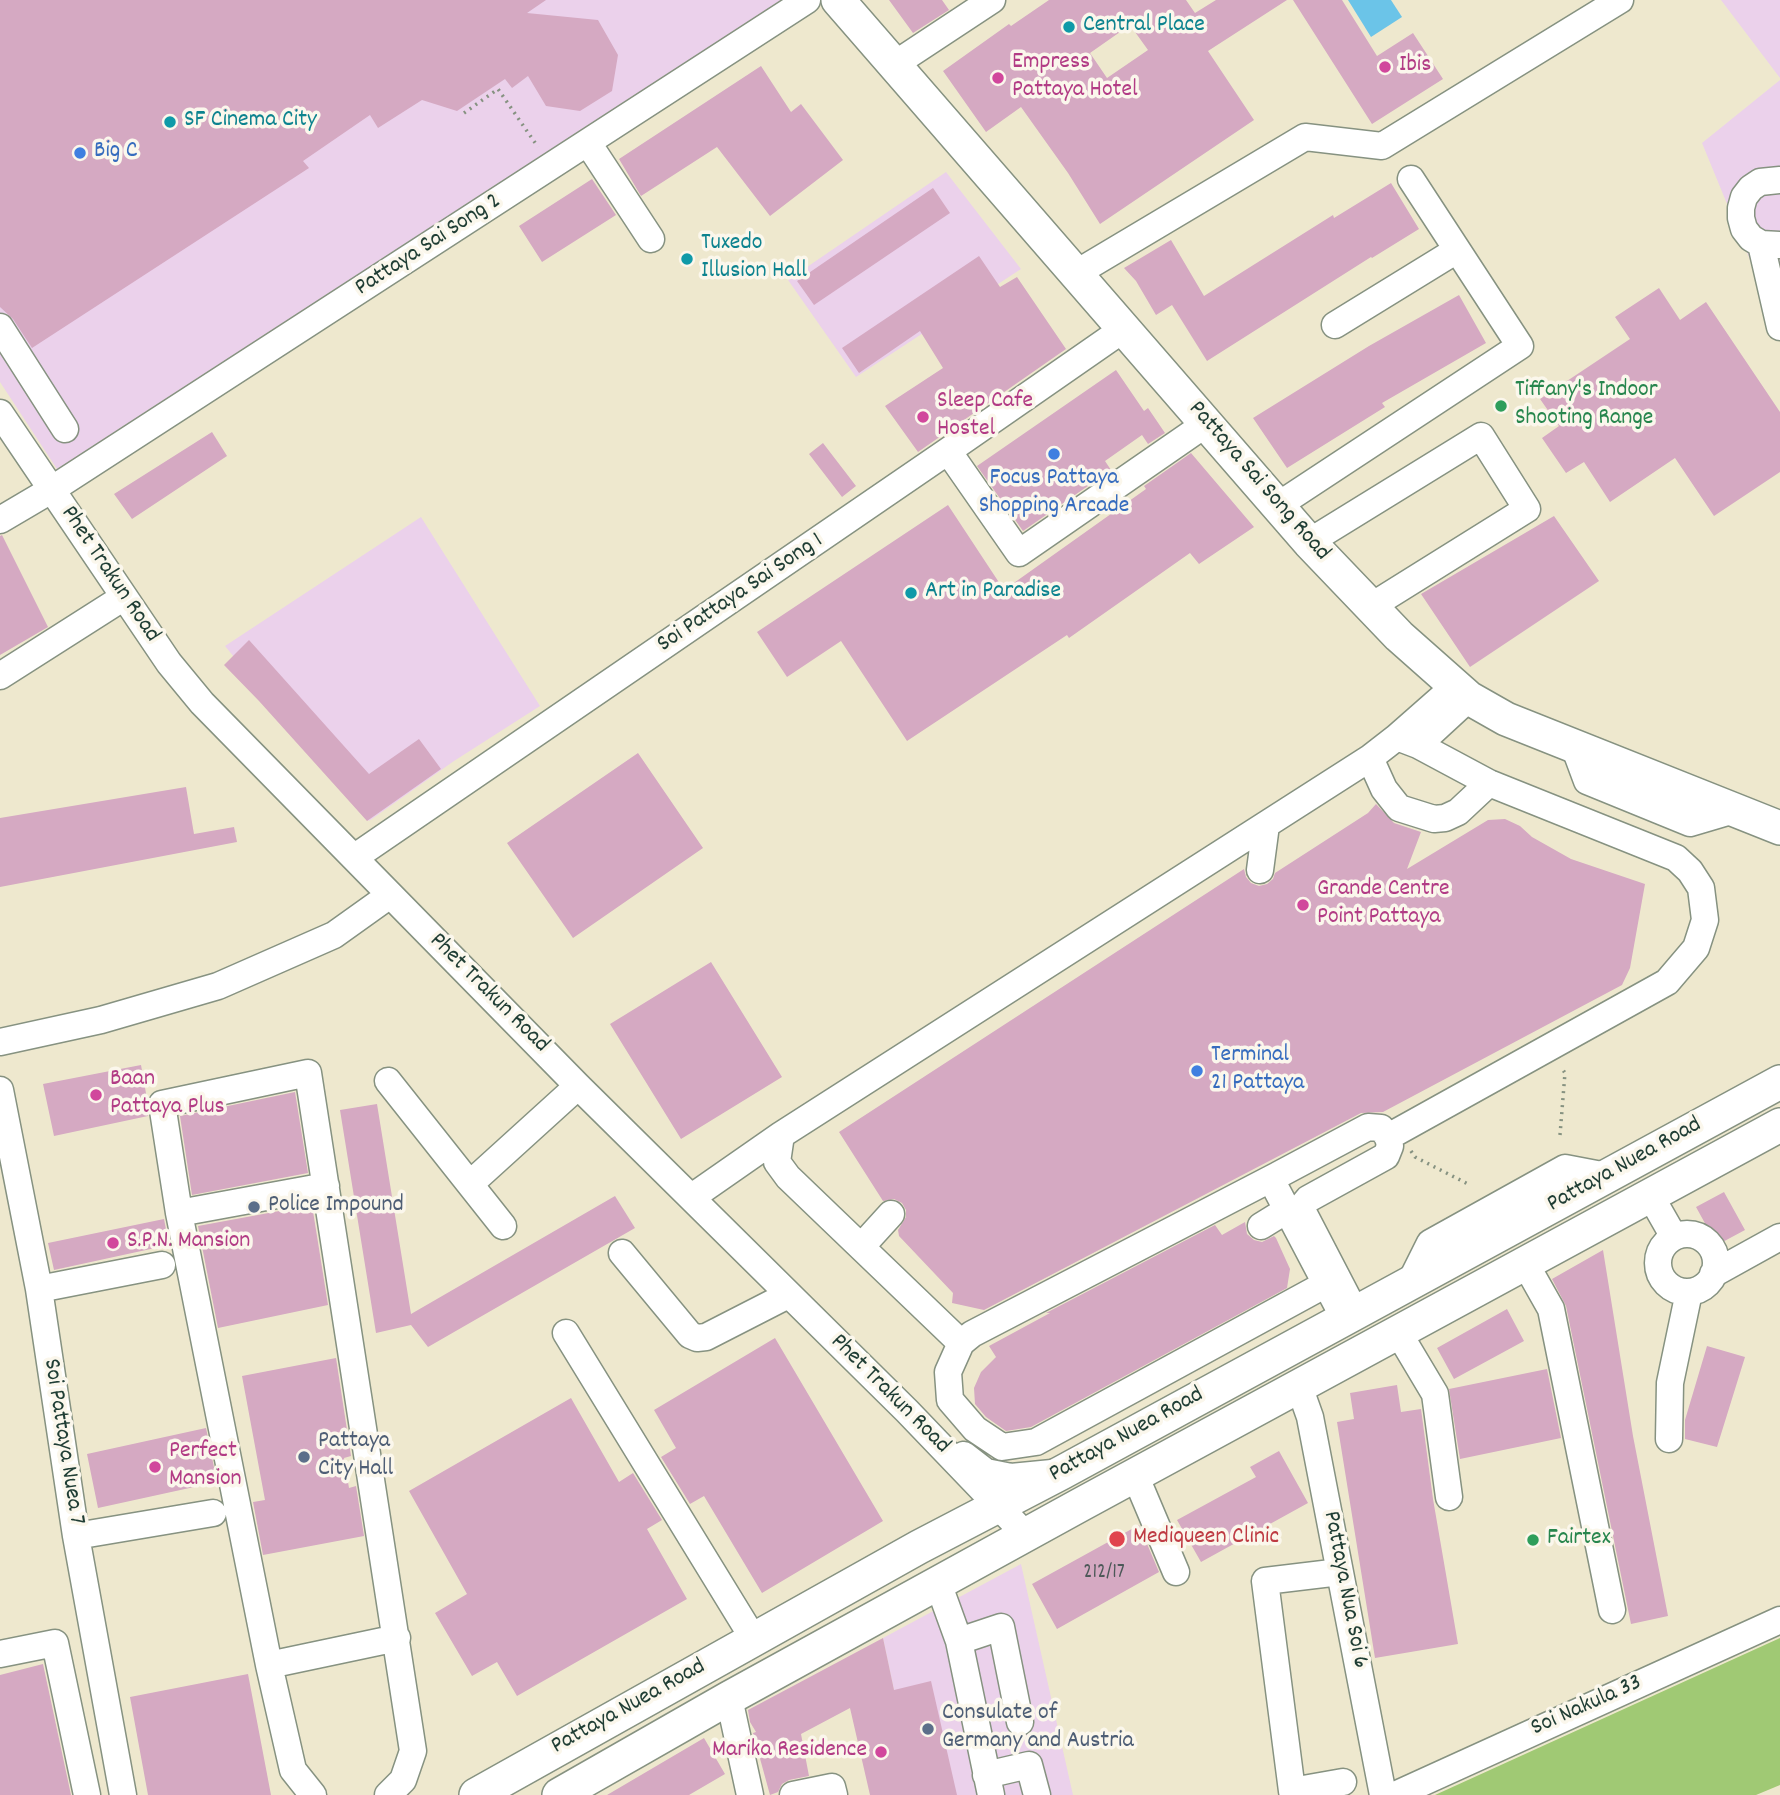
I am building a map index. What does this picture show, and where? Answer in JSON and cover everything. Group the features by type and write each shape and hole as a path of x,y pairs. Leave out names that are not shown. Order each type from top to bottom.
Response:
{"main road":[{"name":"Pattaya Sai Song Road","path":"838,0 1309,542 1370,607 1462,692 1506,719 1780,828"},
{"name":"Pattaya Nuea Road","path":"476,1795 919,1547 1780,1082"},
{"name":"Pattaya Nuea Road","path":"559,1795 938,1583 1780,1125"}],"street":[{"name":"Pattaya Sai Song 2","path":"51,490 807,0"},
{"path":"895,64 992,0"},
{"path":"1075,274 1305,137 1382,146 1620,0"},
{"path":"588,143 651,239"},
{"path":"1277,506 1520,346 1411,178"},
{"path":"1780,180 1760,182 1751,188 1744,197 1741,208 1744,229 1751,238 1770,244 1780,327"},
{"path":"1335,325 1457,250"},
{"path":"0,327 65,429"},
{"name":"Soi Pattaya Sai Song 1","path":"355,858 1125,328"},
{"name":"Phet Trakun Road","path":"0,413 169,663 202,703 578,1086 907,1411 1026,1535"},
{"path":"948,451 1019,553 1207,423"},
{"path":"1309,542 1481,436 1527,509 1370,607"},
{"path":"0,520 51,490"},
{"path":"0,676 124,597"},
{"path":"692,1198 781,1135 1370,758 1407,741 1462,692"},
{"path":"1350,1315 1303,1212 1308,1199 1386,1156 1397,1141 1667,982 1696,948 1705,920 1701,888 1690,871 1676,858 1489,783 1407,741"},
{"path":"1370,758 1384,789 1399,808 1434,819 1445,818 1458,812 1489,783"},
{"path":"1260,870 1266,825"},
{"path":"0,1042 101,1020 218,986 334,935 390,895"},
{"path":"313,1795 293,1770 269,1665 179,1213 162,1104 308,1073 413,1751 403,1780 388,1795"},
{"path":"388,1081 503,1226"},
{"path":"470,1184 578,1086"},
{"name":"Soi Pattaya Nuea 7","path":"0,1090 39,1289 76,1536 123,1795"},
{"path":"1326,1284 1036,1442 1002,1447 975,1429 950,1400 948,1372 961,1343 972,1334 1368,1128 1381,1128 1397,1141"},
{"path":"781,1135 777,1161 788,1177 869,1264 961,1343"},
{"path":"1278,1175 1274,1185 1326,1284 1350,1315"},
{"path":"179,1213 326,1186"},
{"path":"1650,1195 1674,1237"},
{"path":"1261,1226 1287,1210"},
{"path":"869,1264 891,1214"},
{"path":"1688,1234 1707,1241 1716,1258 1713,1274 1706,1285 1689,1292 1671,1287 1659,1273 1659,1254 1663,1246 1674,1237 1688,1234"},
{"path":"1713,1274 1780,1237"},
{"path":"622,1253 690,1335 697,1338 706,1337 788,1295"},
{"path":"1525,1263 1551,1309 1612,1610"},
{"path":"39,1289 162,1265"},
{"path":"1669,1439 1670,1382 1689,1292"},
{"path":"1398,1332 1435,1394 1449,1497"},
{"path":"566,1333 753,1638"},
{"name":"Pattaya Nua Soi 6","path":"1299,1386 1310,1417 1383,1795"},
{"path":"907,1411 986,1472 1011,1477 1060,1472"},
{"path":"1135,1475 1177,1572"},
{"path":"76,1536 213,1513"},
{"path":"1340,1572 1265,1581 1292,1791 1343,1782"},
{"path":"938,1583 959,1641 989,1785 1029,1765 1037,1795"},
{"name":"Soi Nakula 33","path":"1395,1795 1780,1620"},
{"path":"959,1641 1001,1627 1020,1722"},
{"path":"269,1665 397,1638"},
{"path":"0,1654 55,1643 87,1795"},
{"path":"729,1698 750,1795"},
{"path":"793,1795 832,1787 834,1795"}],"path":[{"path":"464,113 498,89 551,166"},
{"path":"1558,1062 1565,1073 1560,1135"},
{"path":"1397,1141 1415,1157 1468,1184"}],"shaded area":[{"path":"0,0 781,0 57,469 0,382"},
{"path":"1721,0 1780,0 1780,78"},
{"path":"1780,80 1780,272 1762,289 1702,143"},
{"path":"946,172 1021,269 856,377 788,280"},
{"path":"421,517 540,706 454,761 369,821 225,646"},
{"path":"1021,1564 1073,1795 916,1795 883,1638"}],"green space":[{"path":"1780,1638 1780,1785 1756,1795 1435,1795"}],"water":[{"path":"1348,0 1391,0 1402,17 1371,37"}],"building":[{"path":"0,0 546,0 527,13 598,20 618,55 612,91 580,111 546,106 528,76 512,88 505,79 457,111 422,100 378,128 370,115 303,161 309,168 32,348 13,319 0,307"},
{"path":"889,0 942,0 949,10 913,33"},
{"path":"1049,0 1186,0 1195,13 1216,0 1287,0 1208,51 1254,120 1100,224 1021,107 986,132 943,71 1009,24 1011,26","holes":["1130,25 1148,50 1107,78 1090,53"]},
{"name":"Ibis","path":"1293,0 1342,0 1377,56 1413,33 1443,79 1372,124"},
{"path":"761,66 791,112 801,104 843,160 770,216 717,147 641,196 619,159"},
{"path":"592,179 616,215 542,262 519,226"},
{"path":"1391,183 1419,229 1207,361 1172,305 1156,315 1136,281 1124,268 1171,240 1204,296 1333,215 1334,218"},
{"path":"933,188 950,213 814,305 797,281"},
{"path":"979,256 1000,287 1017,277 1066,349 918,452 885,406 943,368 920,331 859,373 842,348"},
{"path":"1659,288 1680,320 1706,302 1780,412 1780,472 1714,516 1675,458 1610,502 1584,462 1566,473 1542,438 1559,426 1540,399 1630,339 1615,317"},
{"path":"1459,295 1486,343 1382,403 1385,407 1287,468 1253,418 1369,346"},
{"name":"Focus Pattaya Shopping Arcade","path":"1116,370 1144,411 1148,408 1165,433 1148,444 1142,435 1105,461 1111,470 1023,531 977,466"},
{"path":"212,432 227,456 132,519 114,494"},
{"path":"823,443 856,486 842,497 809,454"},
{"name":"Art in Paradise","path":"1191,453 1254,527 1199,564 1190,553 1069,638 1067,635 907,741 841,641 787,677 757,632 948,505 1004,590 1146,489 1144,486"},
{"path":"1554,516 1599,581 1470,667 1421,594"},
{"path":"2,535 48,627 0,655 0,536"},
{"path":"249,640 369,774 419,739 441,769 367,821 224,665"},
{"path":"638,753 703,848 573,938 507,843"},
{"path":"186,787 194,834 234,827 237,842 0,887 0,818"},
{"name":"Terminal 21 Pattaya","path":"1376,804 1394,823 1421,832 1407,869 1488,820 1505,819 1571,859 1645,884 1630,968 1622,985 1383,1112 1361,1113 984,1310 952,1303 953,1293 899,1236 898,1230 906,1217 902,1203 894,1199 883,1201 839,1132 1244,869 1251,883 1259,886 1267,884 1275,873 1368,813"},
{"path":"711,962 782,1077 681,1139 610,1024"},
{"name":"Baan Pattaya Plus","path":"141,1065 148,1116 54,1136 43,1084"},
{"path":"295,1092 308,1173 192,1195 180,1116"},
{"path":"377,1104 411,1314 615,1196 635,1228 428,1347 411,1325 376,1333 340,1110"},
{"path":"1724,1192 1745,1230 1717,1245 1696,1207"},
{"path":"312,1205 328,1305 218,1328 198,1226"},
{"name":"S.P.N. Mansion","path":"164,1219 169,1245 54,1270 48,1243"},
{"path":"1245,1222 1247,1234 1254,1240 1262,1242 1274,1236 1276,1238 1290,1269 1287,1288 1031,1427 1006,1431 986,1417 975,1404 974,1388 981,1372 996,1357 989,1346 1050,1313 1046,1313 1215,1225 1222,1235"},
{"path":"1603,1250 1633,1436 1668,1616 1631,1624 1566,1306 1552,1279"},
{"path":"1507,1309 1524,1341 1454,1379 1437,1348"},
{"path":"775,1338 883,1521 762,1593 704,1496 690,1504 661,1457 676,1448 654,1410"},
{"path":"1707,1346 1745,1357 1717,1447 1685,1439 1685,1420"},
{"name":"Pattaya City Hall","path":"336,1358 351,1456 344,1458 349,1488 356,1486 364,1536 263,1555 253,1502 265,1500 242,1376"},
{"path":"1547,1369 1561,1438 1460,1459 1449,1389"},
{"path":"1397,1385 1401,1412 1421,1409 1433,1499 1458,1644 1375,1658 1337,1422 1354,1419 1350,1393"},
{"path":"571,1398 619,1482 633,1473 662,1520 647,1529 687,1599 517,1696 497,1662 472,1676 435,1613 467,1594 409,1491"},
{"name":"Perfect Mansion","path":"206,1428 217,1482 98,1508 87,1454"},
{"path":"1279,1451 1308,1503 1201,1562 1177,1520 1256,1477 1250,1467"},
{"path":"1139,1525 1159,1572 1057,1629 1032,1584"},
{"path":"883,1638 894,1690 931,1681 957,1795 870,1795 850,1708 801,1734 809,1776 789,1780 782,1784 778,1792 770,1795 753,1733 756,1732 750,1722 748,1710"},
{"path":"43,1664 71,1795 0,1795 0,1675"},
{"path":"248,1674 271,1795 148,1795 130,1697"},
{"path":"704,1738 725,1774 689,1795 607,1795"}],"place":[{"name":"Central Place","path":"1069,27"},
{"name":"Ibis","path":"1385,67"},
{"name":"Empress Pattaya Hotel","path":"998,78"},
{"name":"SF Cinema City","path":"170,122"},
{"name":"Big C","path":"80,153"},
{"name":"Tuxedo Illusion Hall","path":"687,259"},
{"name":"Tiffany's Indoor Shooting Range","path":"1501,406"},
{"name":"Sleep Cafe Hostel","path":"923,417"},
{"name":"Focus Pattaya Shopping Arcade","path":"1054,454"},
{"name":"Art in Paradise","path":"911,593"},
{"name":"Grande Centre Point Pattaya","path":"1303,905"},
{"name":"Terminal 21 Pattaya","path":"1197,1071"},
{"name":"Baan Pattaya Plus","path":"96,1095"},
{"name":"Police Impound","path":"254,1207"},
{"name":"S.P.N. Mansion","path":"113,1243"},
{"name":"Pattaya City Hall","path":"304,1457"},
{"name":"Perfect Mansion","path":"155,1467"},
{"name":"Mediqueen Clinic","path":"1117,1539"},
{"name":"Fairtex","path":"1533,1540"},
{"name":"Consulate of Germany and Austria","path":"928,1729"},
{"name":"Marika Residence","path":"881,1752"}]}
